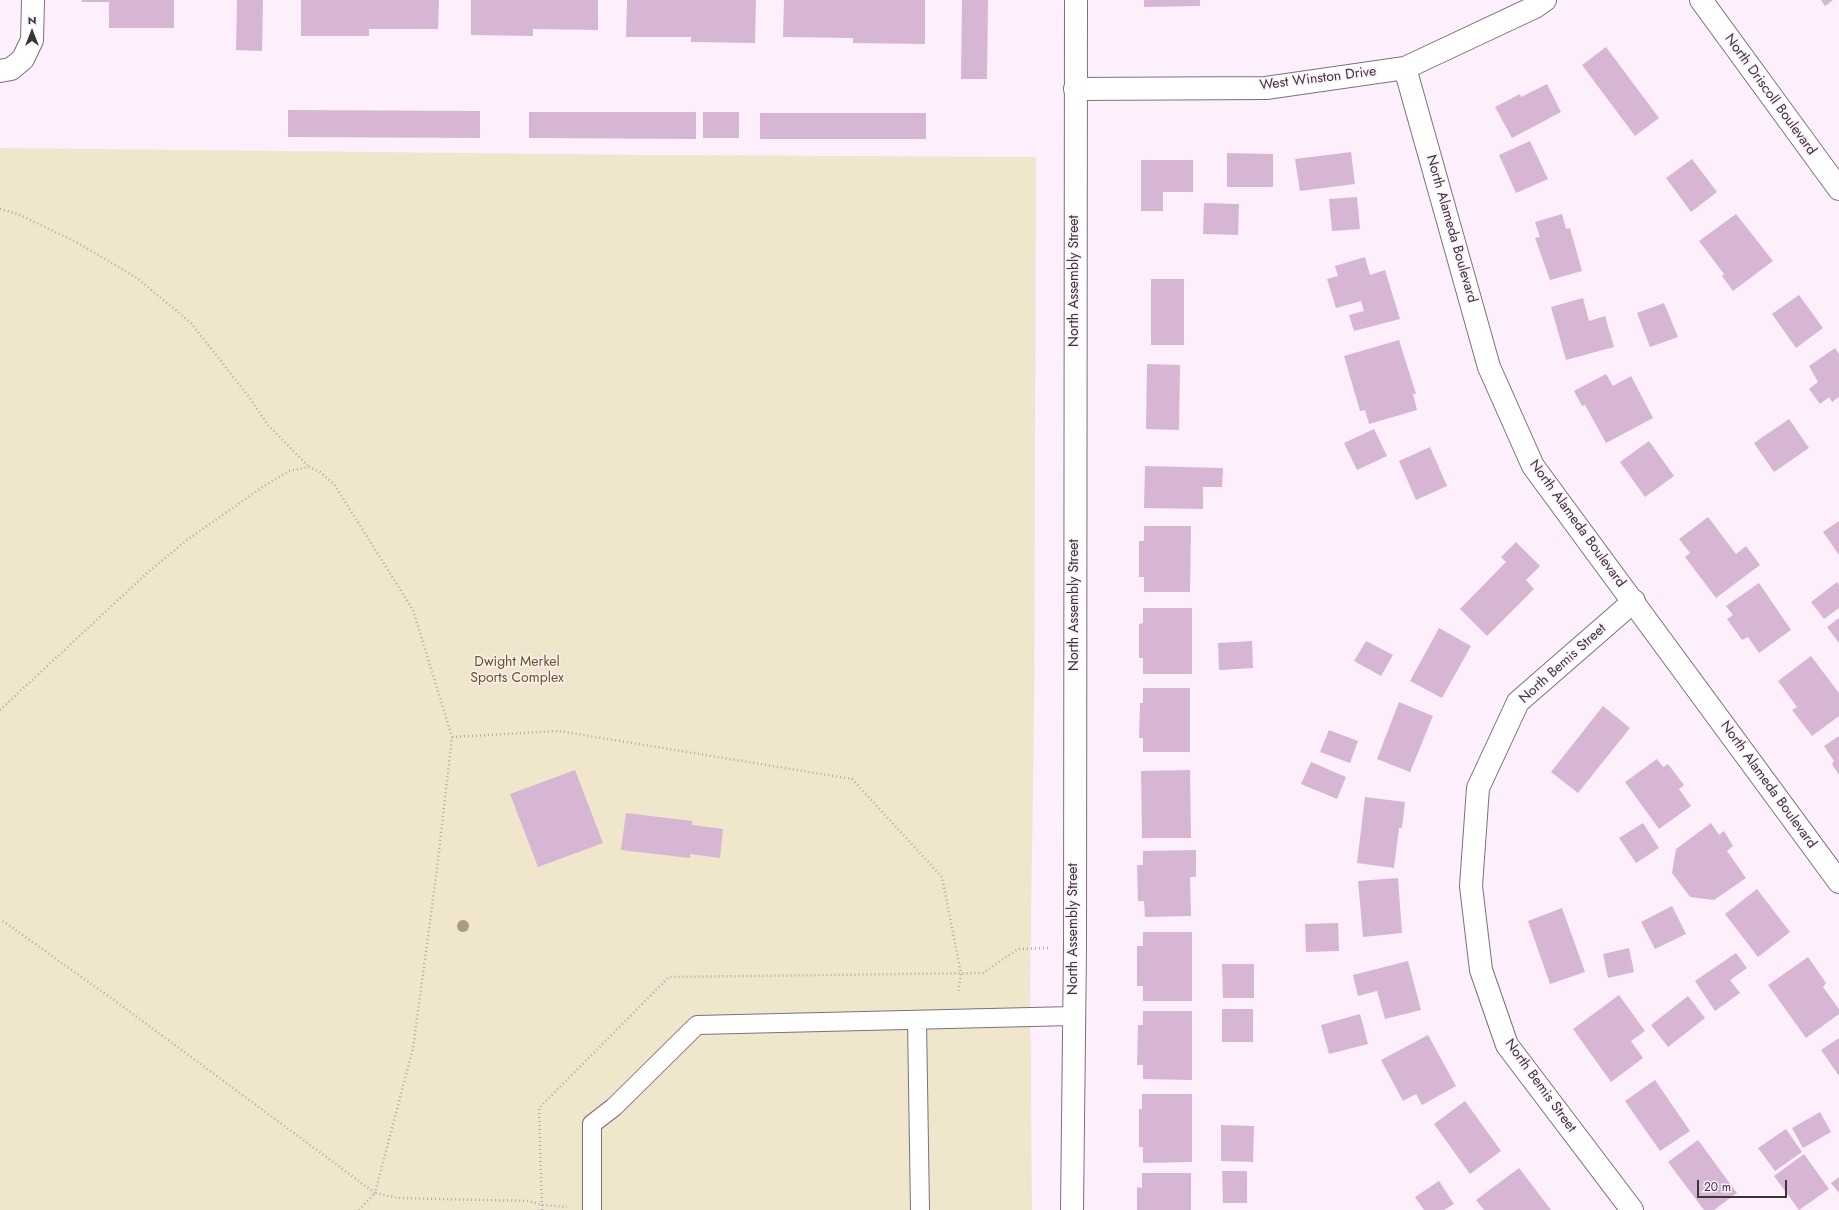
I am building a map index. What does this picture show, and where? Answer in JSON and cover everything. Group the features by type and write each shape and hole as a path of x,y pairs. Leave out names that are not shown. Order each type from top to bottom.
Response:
{"street":[{"path":"0,72 11,69 24,59 32,40 33,0"},
{"name":"North Assembly Street","path":"1072,1210 1076,0"},
{"name":"West Winston Drive","path":"1075,89 1266,88 1405,68 1536,7 1545,0"},
{"name":"North Driscoll Boulevard","path":"1700,0 1839,189"},
{"name":"North Alameda Boulevard","path":"1405,68 1489,367 1533,466 1634,601 1839,882"},
{"name":"North Bemis Street","path":"1632,1210 1507,1045 1480,970 1471,886 1478,788 1518,702 1634,601"}],"lane":[{"path":"592,1209 592,1124 614,1107 697,1025 1073,1016"},
{"path":"916,1020 920,1210"}],"path":[{"path":"0,209 18,214 78,244 130,274 191,323 249,397 268,425 309,467 320,472 334,484 412,610 452,736 436,877 412,1048 375,1193 359,1210"},
{"path":"0,710 140,579 187,540 264,486 290,471 309,467"},
{"path":"452,736 559,731 852,780 942,877 961,974 955,1020"},
{"path":"0,920 118,1003 375,1193 398,1198 529,1201 542,1205 592,1209"}],"green space":[{"name":"Dwight Merkel Sports Complex","path":"0,148 647,155 1036,157 1034,717 1030,982 1032,1210 0,1210"}],"building":[{"path":"82,0 174,0 174,28 109,28 109,2 82,2"},
{"path":"237,0 263,0 262,51 236,50"},
{"path":"301,0 439,0 438,29 369,29 369,36 301,36"},
{"path":"471,0 598,0 598,30 533,29 533,36 471,35"},
{"path":"627,0 756,0 755,43 691,42 691,37 626,37"},
{"path":"784,0 925,0 925,44 853,43 853,38 783,37"},
{"path":"962,0 988,0 987,79 961,79"},
{"path":"1144,0 1200,0 1200,6 1144,7"},
{"path":"1821,0 1833,0 1825,6"},
{"path":"1606,47 1659,118 1635,136 1582,65"},
{"path":"1547,84 1561,112 1512,138 1495,107 1520,94 1521,97"},
{"path":"288,110 480,111 480,138 288,137"},
{"path":"529,112 696,112 696,139 529,138"},
{"path":"703,112 739,112 739,138 703,138"},
{"path":"760,113 926,113 926,139 760,139"},
{"path":"1530,141 1548,179 1516,193 1499,155"},
{"path":"1351,152 1355,184 1300,191 1295,159"},
{"path":"1227,153 1273,154 1273,187 1227,187"},
{"path":"1692,159 1717,192 1691,212 1666,178"},
{"path":"1141,160 1193,160 1193,192 1163,192 1163,211 1141,211"},
{"path":"1357,197 1360,229 1332,231 1329,199"},
{"path":"1204,203 1239,204 1238,235 1203,234"},
{"path":"1562,214 1566,229 1570,228 1582,271 1550,280 1535,238 1540,237 1535,222"},
{"path":"1736,214 1773,261 1733,291 1722,276 1724,274 1699,241"},
{"path":"1365,257 1370,275 1385,270 1400,319 1354,331 1349,315 1364,311 1361,301 1336,308 1327,279 1338,276 1335,266"},
{"path":"1151,279 1184,279 1184,345 1151,345"},
{"path":"1799,295 1823,328 1796,348 1772,314"},
{"path":"1583,298 1589,321 1605,316 1614,347 1566,360 1551,307"},
{"path":"1664,303 1678,337 1650,347 1637,313"},
{"path":"1399,340 1416,394 1413,394 1417,410 1369,424 1365,410 1360,411 1344,356"},
{"path":"1835,348 1839,354 1839,397 1832,402 1829,397 1820,404 1809,389 1818,382 1809,366"},
{"path":"1147,364 1180,365 1179,430 1146,429"},
{"path":"1606,374 1613,386 1631,376 1653,418 1606,443 1585,405 1582,406 1574,391"},
{"path":"1789,419 1809,448 1774,472 1754,443"},
{"path":"1374,429 1387,456 1357,470 1344,443"},
{"path":"1649,441 1674,476 1645,497 1620,462"},
{"path":"1430,447 1447,486 1416,500 1399,461"},
{"path":"1145,466 1223,468 1222,487 1203,487 1203,509 1144,508"},
{"path":"1708,517 1736,554 1746,546 1760,565 1716,598 1685,557 1690,553 1679,539"},
{"path":"1839,521 1839,555 1823,532"},
{"path":"1144,526 1191,526 1190,592 1144,592 1144,577 1139,577 1139,541 1144,541"},
{"path":"1516,542 1540,566 1526,580 1534,589 1487,636 1460,609 1506,562 1501,557"},
{"path":"1837,582 1839,585 1839,608 1824,619 1811,602"},
{"path":"1759,583 1791,630 1759,653 1748,637 1742,640 1727,619 1733,615 1726,606"},
{"path":"1143,608 1192,608 1192,674 1143,674 1143,658 1139,658 1139,624 1143,623"},
{"path":"1839,618 1839,643 1827,627"},
{"path":"1439,628 1471,646 1442,698 1410,681"},
{"path":"1252,641 1253,668 1219,670 1218,643"},
{"path":"1366,641 1393,655 1381,676 1354,661"},
{"path":"1811,656 1839,693 1839,716 1812,736 1792,710 1797,707 1778,681"},
{"path":"1143,688 1190,688 1190,752 1143,752 1143,738 1139,738 1140,703 1143,703"},
{"path":"1399,702 1433,716 1410,772 1377,759"},
{"path":"1603,706 1630,728 1578,793 1551,772"},
{"path":"1329,730 1358,741 1350,763 1320,752"},
{"path":"1839,736 1839,775 1832,764 1834,761 1824,746"},
{"path":"1657,759 1663,767 1668,764 1684,785 1679,789 1691,806 1659,829 1625,782"},
{"path":"1311,762 1346,777 1337,799 1301,784"},
{"path":"575,770 603,843 538,867 510,794"},
{"path":"1190,770 1191,838 1142,838 1141,771"},
{"path":"1365,797 1405,802 1402,828 1399,828 1394,868 1357,863"},
{"path":"626,813 692,821 692,825 723,829 720,858 690,854 690,858 621,850"},
{"path":"1643,823 1659,848 1636,863 1619,838"},
{"path":"1711,823 1719,835 1724,831 1733,846 1727,851 1746,878 1714,900 1690,897 1672,873 1676,849"},
{"path":"1196,850 1196,877 1190,877 1191,916 1145,917 1144,901 1138,901 1137,865 1143,865 1143,851"},
{"path":"1398,878 1402,933 1363,937 1358,881"},
{"path":"1757,889 1790,932 1758,957 1725,914"},
{"path":"1672,906 1686,934 1655,949 1641,922"},
{"path":"1562,908 1585,972 1550,984 1528,921"},
{"path":"1338,923 1339,951 1306,952 1305,924"},
{"path":"1143,932 1192,932 1192,1001 1143,1001 1143,986 1137,986 1137,946 1143,946"},
{"path":"1629,948 1634,972 1608,978 1603,954"},
{"path":"1736,953 1747,968 1730,980 1740,993 1715,1011 1695,981"},
{"path":"1808,957 1826,983 1823,987 1839,1009 1839,1014 1806,1038 1768,985"},
{"path":"1408,961 1421,1010 1385,1019 1377,991 1358,996 1353,975"},
{"path":"1222,964 1254,964 1254,998 1223,998"},
{"path":"1619,995 1645,1031 1631,1041 1643,1058 1611,1082 1573,1029"},
{"path":"1688,996 1705,1018 1668,1047 1651,1025"},
{"path":"1222,1009 1253,1009 1253,1042 1222,1042"},
{"path":"1143,1011 1192,1011 1192,1080 1143,1079 1143,1065 1137,1065 1138,1025 1143,1025"},
{"path":"1360,1014 1368,1044 1329,1054 1321,1025"},
{"path":"1428,1035 1456,1086 1422,1105 1416,1094 1403,1101 1381,1060"},
{"path":"1839,1038 1839,1076 1821,1050"},
{"path":"1655,1080 1690,1131 1660,1151 1625,1101"},
{"path":"1142,1094 1192,1094 1192,1162 1143,1163 1143,1147 1139,1147 1139,1109 1142,1109"},
{"path":"1465,1101 1501,1151 1470,1174 1434,1124"},
{"path":"1820,1112 1831,1132 1803,1148 1792,1128"},
{"path":"1221,1125 1254,1126 1253,1162 1221,1161"},
{"path":"1786,1129 1802,1152 1775,1171 1758,1148"},
{"path":"1698,1140 1737,1193 1714,1210 1704,1210 1668,1162"},
{"path":"1804,1154 1829,1189 1799,1210 1774,1176"},
{"path":"1519,1168 1551,1210 1484,1210 1476,1200"},
{"path":"1222,1171 1247,1171 1247,1203 1223,1203"},
{"path":"1142,1173 1191,1173 1191,1210 1137,1210 1137,1187 1142,1188"},
{"path":"1839,1177 1839,1193 1831,1183"},
{"path":"1439,1181 1454,1204 1444,1210 1424,1210 1415,1197"}]}
